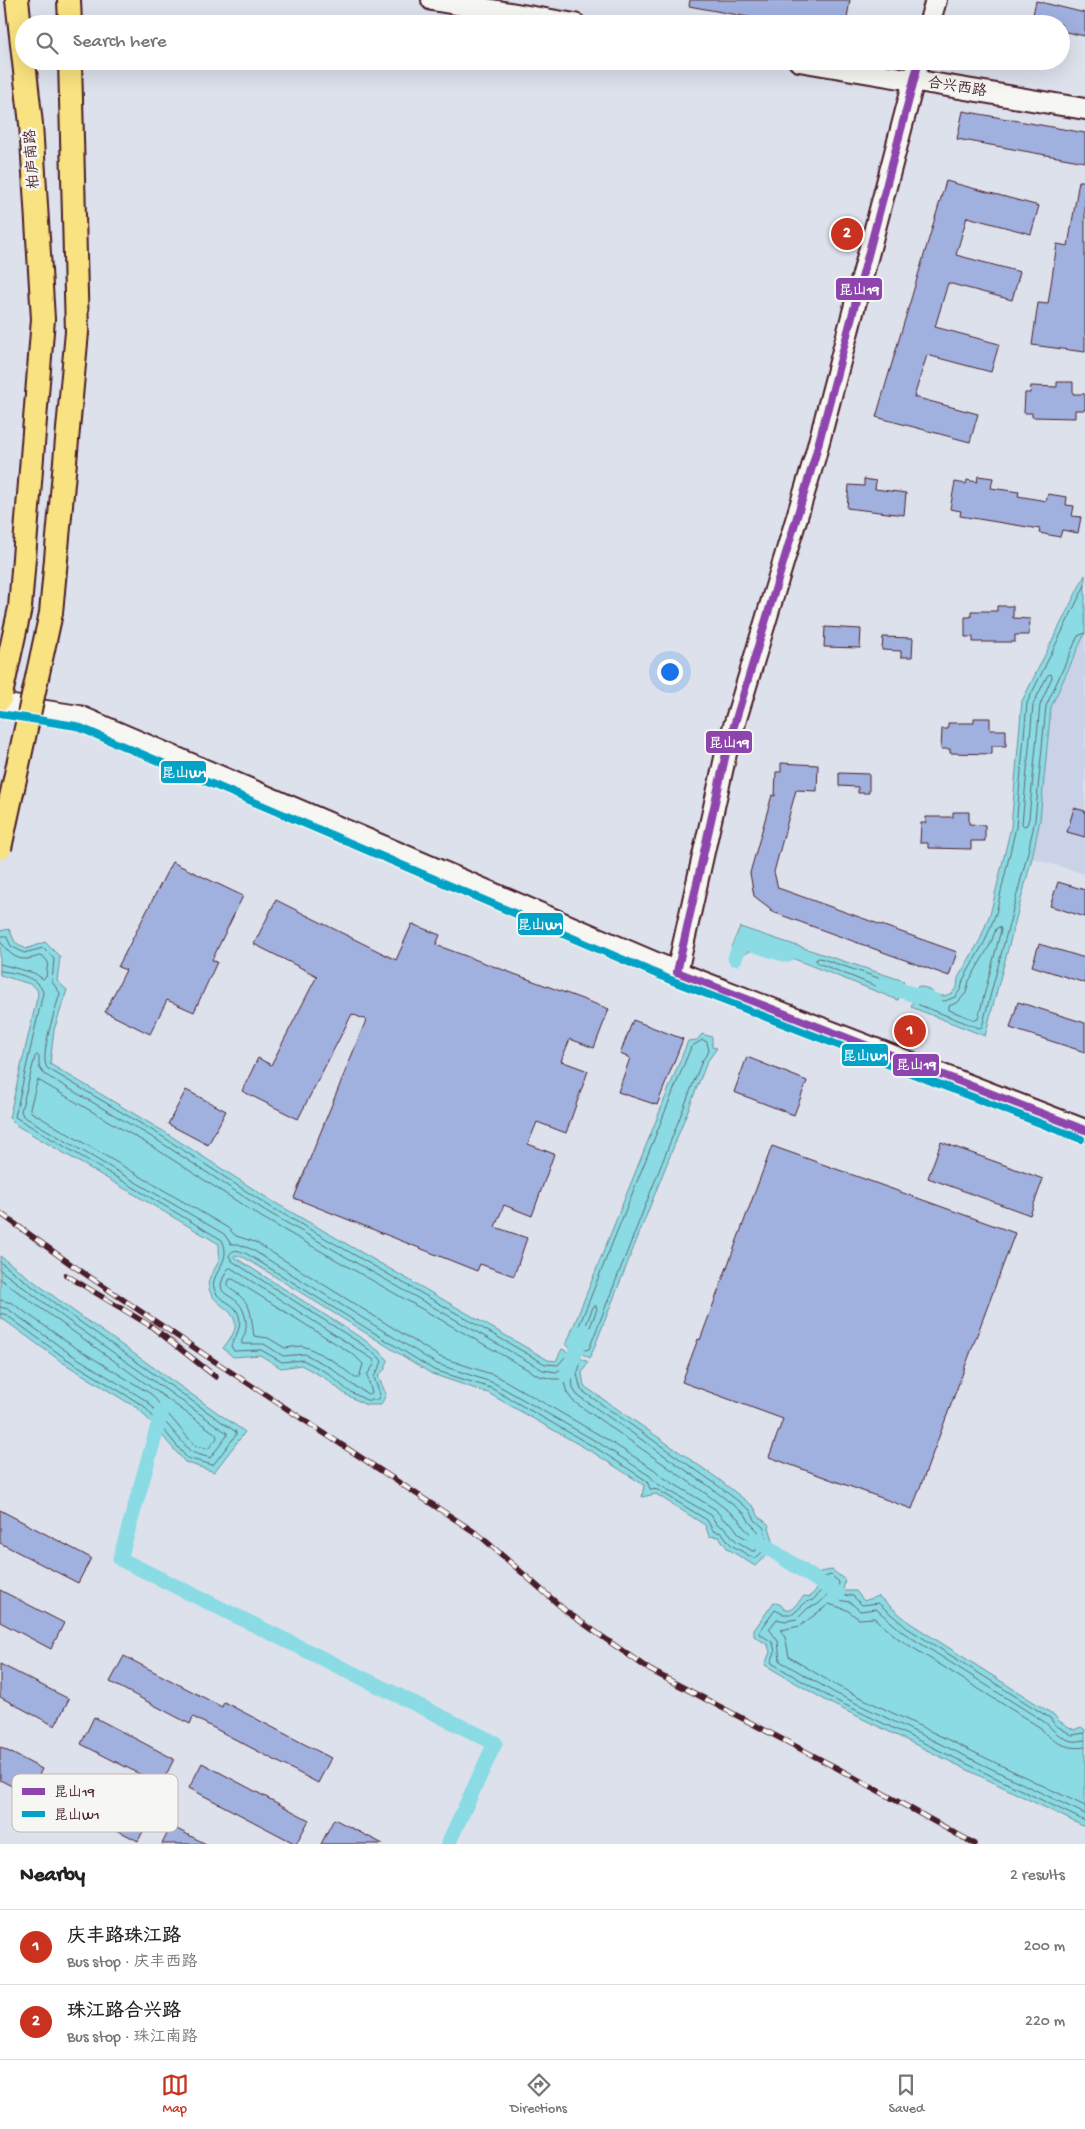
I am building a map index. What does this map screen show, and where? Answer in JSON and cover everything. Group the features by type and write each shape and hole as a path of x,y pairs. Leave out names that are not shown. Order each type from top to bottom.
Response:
{"main road":[{"name":"柏庐南路","path":"17,0 19,15"},
{"path":"69,0 70,15"},
{"name":"柏庐南路","path":"0,699 20,608 43,319 31,124 25,70"},
{"path":"0,848 51,613 77,332 70,70"}],"street":[{"path":"432,0 521,15"},
{"path":"932,15 936,0"},
{"path":"677,972 727,749 815,457 916,71"},
{"name":"合兴西路","path":"916,71 1085,109"},
{"path":"0,704 79,716 677,972 1085,1130"}],"shaded area":[{"path":"1085,633 1085,874 1032,858 1040,820 1051,707"}],"water":[{"path":"1085,575 1085,633 1051,707 1040,820 1032,858 985,1036 911,1007 918,986 926,988 936,995 944,996 952,993 957,987 958,978 980,940 991,911 1011,827 1022,701"},
{"path":"740,927 904,981 898,1000 759,945 745,954 731,947"},
{"path":"9,929 15,942 26,949 45,942 60,957 57,981 67,990 54,1030 50,1064 163,1131 272,1201 548,1360 556,1361 562,1349 588,1362 582,1373 584,1386 717,1478 754,1507 759,1517 768,1524 775,1547 755,1566 728,1549 719,1537 709,1536 705,1525 656,1494 642,1497 644,1485 594,1453 488,1393 432,1374 245,1258 235,1255 234,1257 366,1341 382,1354 388,1360 385,1369 378,1376 386,1394 381,1405 366,1405 345,1394 325,1378 301,1365 281,1368 260,1355 233,1357 223,1348 233,1333 235,1321 229,1311 211,1294 208,1285 209,1278 219,1261 219,1244 16,1125 9,1118 38,994 37,989 30,984 0,975 0,931"},
{"path":"702,1034 712,1037 712,1047 717,1048 707,1062 590,1358 566,1345 688,1041 697,1040"},
{"path":"0,1256 72,1310 245,1432 214,1472 185,1462 140,1410 62,1362 0,1317"},
{"path":"832,1570 845,1580 843,1591 856,1591 864,1601 878,1596 910,1623 1054,1715 1059,1721 1074,1730 1081,1727 1085,1730 1085,1827 830,1703 765,1665 770,1652 768,1645 754,1636 754,1630 774,1602 781,1605 784,1609 792,1609 804,1596 810,1597 821,1584 812,1577 820,1572"}],"building":[{"path":"690,0 850,0 848,15 738,15 689,6"},
{"path":"1036,1 1085,13 1085,36 1070,33 1070,15 1033,15"},
{"path":"963,111 1085,133 1085,162 957,139"},
{"path":"946,181 1039,206 1031,234 967,217 956,255 1020,272 1012,300 948,283 935,327 999,344 991,372 927,355 914,397 978,414 970,442 876,417"},
{"path":"1079,181 1085,181 1085,352 1032,345 1038,303 1048,304 1057,244 1068,246"},
{"path":"1057,382 1073,382 1073,394 1085,394 1085,410 1075,410 1075,418 1032,417 1032,413 1024,413 1025,393 1030,393 1031,386 1057,387"},
{"path":"978,476 993,478 991,488 1019,492 1018,496 1046,501 1048,494 1067,497 1066,505 1074,506 1072,516 1081,517 1078,533 1062,530 1060,537 1039,533 1040,529 960,516 961,511 950,509 955,482 966,484 967,480 977,482"},
{"path":"864,479 876,481 875,489 906,493 904,515 847,508 849,485 864,486"},
{"path":"997,606 1013,606 1013,618 1030,619 1029,635 1015,635 1015,642 973,642 973,637 965,637 965,617 971,617 971,611 997,611"},
{"path":"825,627 861,629 860,648 824,647"},
{"path":"883,637 913,638 912,657 901,657 901,651 882,650"},
{"path":"974,718 990,718 990,730 1006,730 1006,746 992,746 992,754 950,753 950,749 941,749 942,729 948,729 948,723 974,723"},
{"path":"781,763 818,765 817,791 796,790 774,872 778,888 957,952 949,976 770,911 771,909 754,896 750,873 772,795 775,796 776,772 781,772"},
{"path":"839,773 869,774 869,793 858,793 858,787 839,786"},
{"path":"1074,808 1085,811 1085,837 1067,832"},
{"path":"953,812 969,812 969,824 985,825 985,841 971,841 971,849 928,848 928,843 920,843 921,823 926,823 926,817 953,817"},
{"path":"172,862 243,896 212,960 217,962 194,1012 167,1000 150,1034 105,1012 126,970 118,967"},
{"path":"1058,882 1085,890 1085,917 1050,906"},
{"path":"276,900 396,960 412,924 440,935 436,945 609,1009 594,1048 570,1039 561,1061 588,1071 566,1133 537,1122 528,1144 554,1154 532,1216 504,1205 495,1227 527,1238 514,1276 480,1264 477,1271 294,1198 366,1020 352,1014 298,1119 242,1091 258,1058 271,1065 317,976 254,944"},
{"path":"1039,944 1085,958 1085,983 1032,966"},
{"path":"1018,1002 1085,1023 1085,1052 1010,1028"},
{"path":"633,1020 683,1039 657,1105 618,1092 630,1058 620,1054"},
{"path":"747,1057 807,1081 794,1115 734,1092"},
{"path":"186,1090 226,1111 208,1145 168,1124"},
{"path":"941,1142 1043,1179 1030,1215 928,1178"},
{"path":"772,1146 1015,1233 912,1509 769,1457 783,1419 682,1382 698,1339 700,1340"},
{"path":"0,1510 91,1558 78,1583 0,1543"},
{"path":"0,1590 64,1623 51,1649 0,1622"},
{"path":"124,1656 222,1707 224,1702 331,1758 318,1783 193,1717 190,1724 110,1682"},
{"path":"0,1664 69,1699 55,1726 0,1697"},
{"path":"94,1717 174,1759 166,1774 140,1774 81,1744"},
{"path":"0,1747 42,1769 40,1774 12,1774 12,1786 0,1780"},
{"path":"202,1763 309,1820 296,1844 189,1788"},
{"path":"334,1819 383,1844 321,1844"},
{"path":"178,1830 206,1844 162,1844 168,1832 178,1832"},
{"path":"121,1832 143,1832 138,1841"}],"waterway":[{"path":"735,958 742,941 787,955"},
{"path":"883,985 935,1001"},
{"path":"566,1375 584,1331"},
{"path":"162,1411 120,1559 495,1743 448,1844"},
{"path":"755,1539 838,1594"}],"railway":[{"path":"0,1213 72,1265 208,1357 479,1535 567,1612 650,1670 837,1768 975,1844"},
{"path":"66,1275 149,1325"},
{"path":"151,1326 216,1377"}],"transit line":[{"name":"昆山19","path":"677,972 727,749 815,457 917,70"},
{"name":"昆山W1","path":"0,714 76,726 673,981 1081,1139"},
{"name":"昆山19","path":"677,972 1085,1130"}],"place":[{"name":"珠江路合兴路","path":"847,234"},
{"name":"庆丰路珠江路","path":"910,1031"}]}
